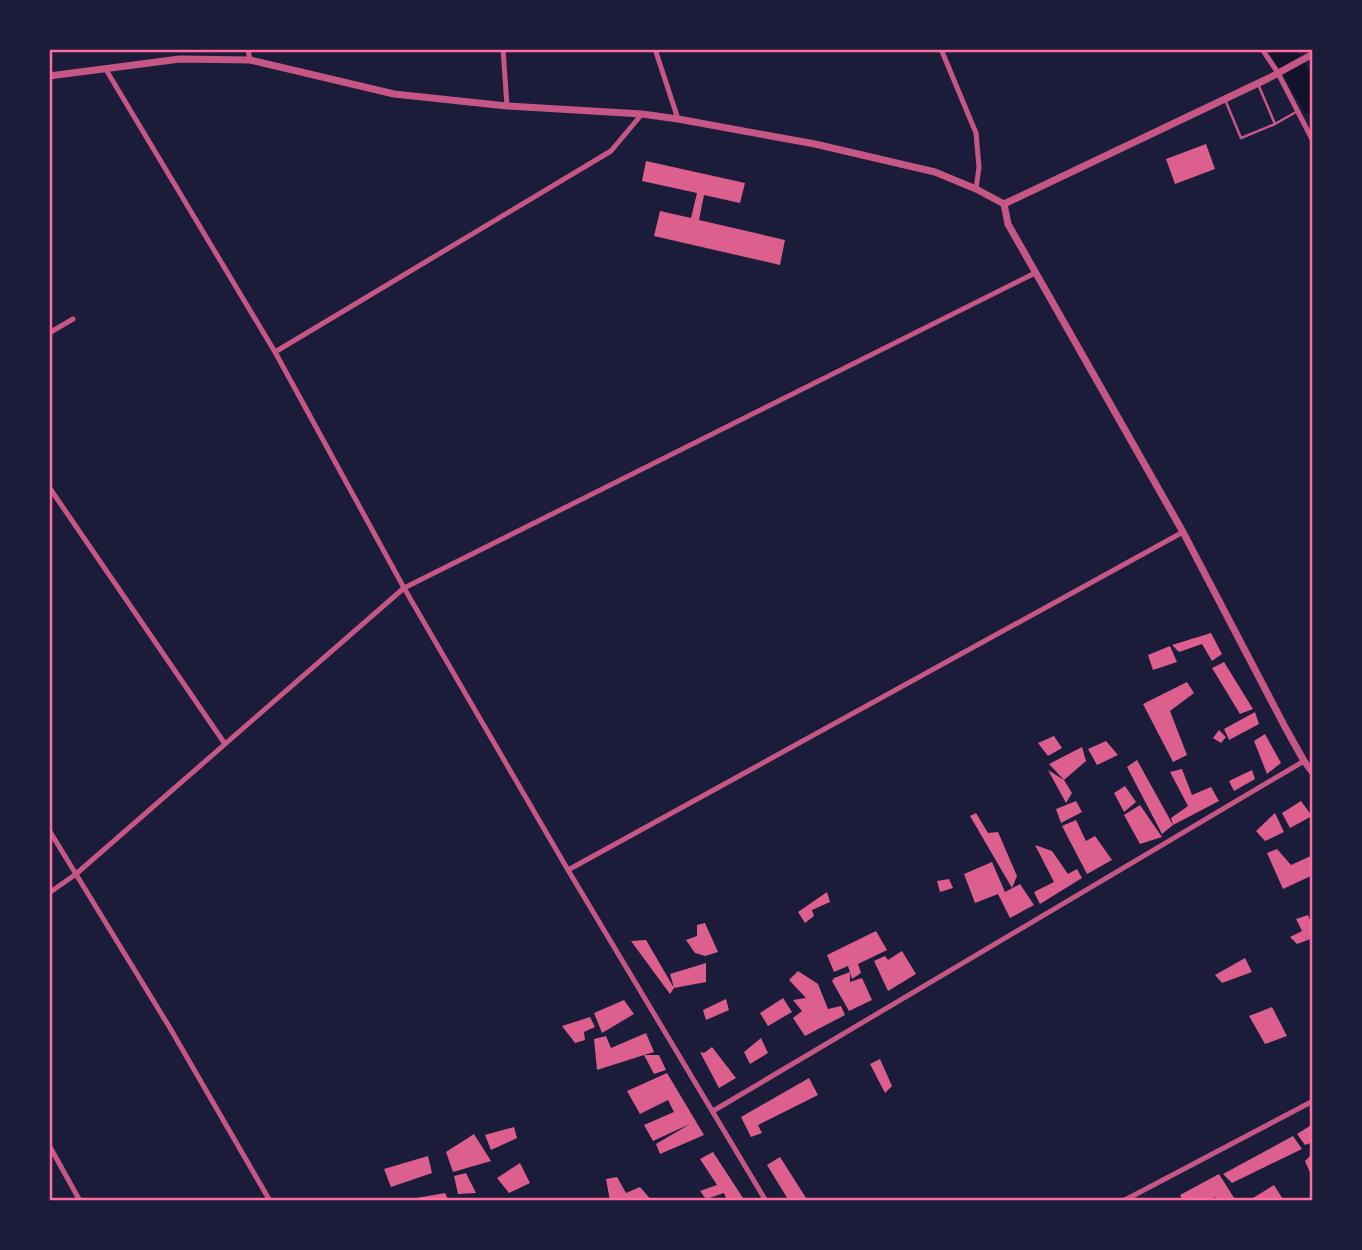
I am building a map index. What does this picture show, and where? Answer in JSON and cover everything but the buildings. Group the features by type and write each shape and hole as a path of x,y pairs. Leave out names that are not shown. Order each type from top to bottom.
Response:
{"street":[{"path":"248,49 250,60"},
{"path":"503,49 507,106"},
{"path":"655,49 678,119"},
{"path":"941,49 976,133 979,167 976,189"},
{"path":"1262,49 1278,73 1313,141"},
{"path":"1004,204 1269,78 1313,54 1310,49"},
{"path":"49,76 180,59 250,60 394,94 507,106 642,114 815,144 935,172 1004,204"},
{"path":"105,68 275,352 404,588 568,870 766,1201"},
{"path":"275,352 611,151 642,114"},
{"path":"1004,204 1008,224 1183,532 1313,774"},
{"path":"49,893 76,874 404,588 1035,273"},
{"path":"49,333 73,319"},
{"path":"49,487 225,744"},
{"path":"568,870 1183,532"},
{"path":"713,1111 1304,761"},
{"path":"49,830 170,1028 270,1201"},
{"path":"1123,1201 1313,1101"},
{"path":"49,1145 80,1201"}],"lane":[{"path":"1258,83 1275,124"},
{"path":"1224,99 1241,138 1275,124 1297,111"}],"waterway":[{"path":"1282,49 1313,102"}]}
